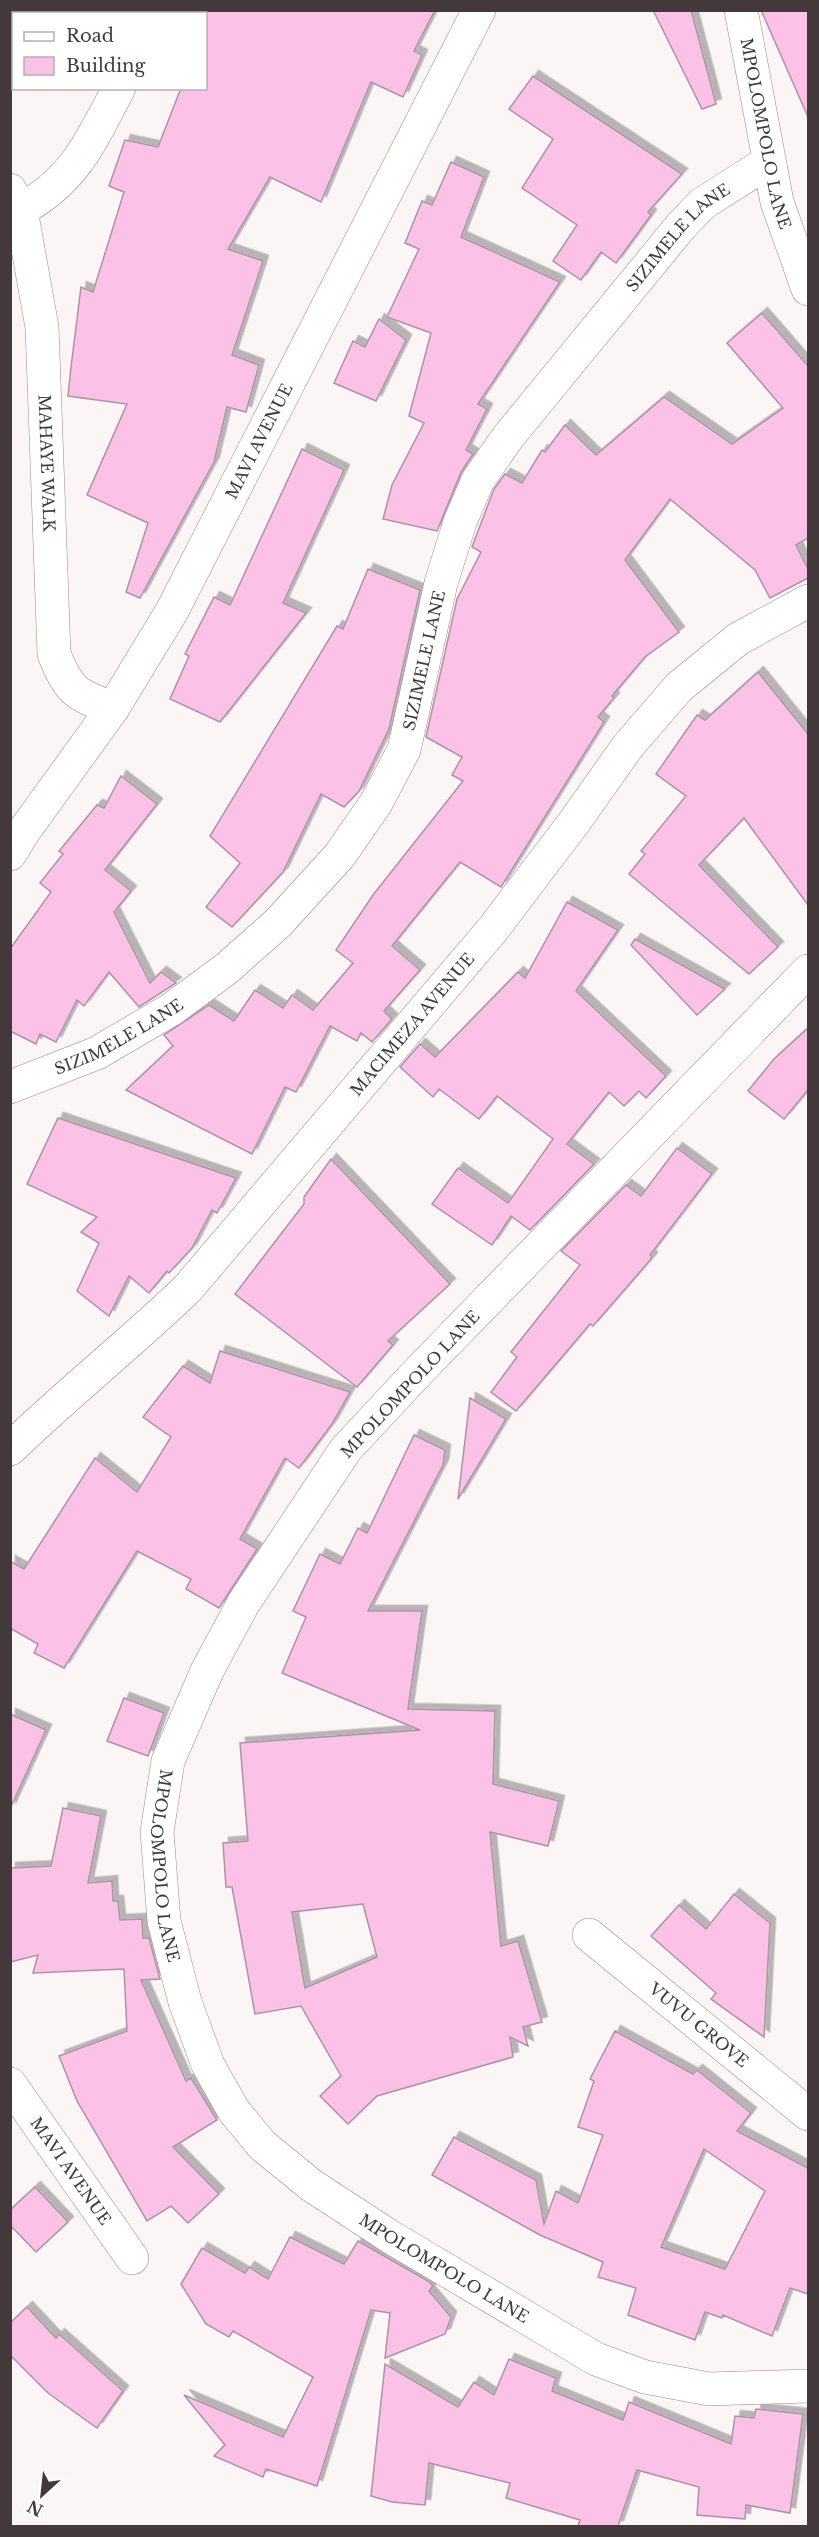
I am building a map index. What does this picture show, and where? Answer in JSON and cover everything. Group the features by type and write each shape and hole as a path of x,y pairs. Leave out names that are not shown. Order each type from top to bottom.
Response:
{"street":[{"name":"MAVI AVENUE","path":"10,854 24,831 113,708 172,611 479,10"},
{"name":"MPOLOMPOLO LANE","path":"741,10 777,202 808,289"},
{"path":"16,200 61,183 83,156 118,90"},
{"name":"SIZIMELE LANE","path":"10,1087 97,1053 172,1009 226,969 278,923 340,855 376,803 404,750 441,584 460,522 478,480 508,437 681,226 702,204 768,162"},
{"name":"MAHAYE WALK","path":"16,200 42,327 54,654 64,680 82,698 113,708"},
{"name":"MACIMEZA AVENUE","path":"10,1449 44,1416 136,1338 188,1288 493,929 575,821 627,746 679,687 738,639 808,601"},
{"name":"MPOLOMPOLO LANE","path":"808,971 346,1449 243,1604 207,1671 168,1761 157,1832 165,1921 185,2002 208,2065 234,2111 262,2145 311,2185 389,2236 596,2359 645,2377 709,2389 808,2386"},
{"name":"VUVU GROVE","path":"589,1935 808,2114"},
{"name":"MAVI AVENUE","path":"10,2084 132,2258"}],"building":[{"path":"206,10 435,10 414,51 422,55 403,97 371,82 321,202 270,177 228,249 263,261 232,355 259,365 246,412 227,407 214,462 140,598 126,592 148,523 87,495 127,404 68,396 71,367 81,287 93,292 124,192 109,186 125,140 158,147 180,90 207,90"},
{"path":"653,10 691,10 716,104 702,109"},
{"path":"761,10 808,10 808,117"},
{"path":"533,76 682,174 648,212 651,215 616,263 601,252 581,280 553,261 577,225 522,188 553,139 509,109"},
{"path":"451,162 484,177 461,237 560,282 478,404 487,409 466,450 473,454 461,472 437,531 383,519 392,485 424,423 409,416 431,333 387,317 419,249 405,243 422,201 432,205"},
{"path":"762,313 808,366 808,538 796,545 808,569 808,578 770,598 755,570 670,499 625,560 679,632 645,657 612,696 614,698 598,717 604,722 501,887 460,862 392,946 420,970 384,1011 392,1019 372,1042 361,1033 357,1041 330,1026 296,1092 285,1087 252,1154 126,1090 173,1046 164,1035 209,1005 234,1021 255,990 283,1008 292,995 313,1010 353,963 336,950 373,895 463,781 452,775 462,757 426,737 457,599 481,552 472,547 494,489 505,474 522,483 542,450 545,452 565,425 596,455 664,397 732,444 783,408 727,343"},
{"path":"379,319 406,340 376,401 334,383 353,341 365,347"},
{"path":"302,449 344,470 283,603 306,613 220,722 170,699 189,656 185,654 214,597 230,605"},
{"path":"368,569 420,590 389,729 359,791 344,807 321,794 283,872 232,927 206,907 240,863 210,836 337,626 343,629"},
{"path":"758,672 808,734 808,905 744,818 699,865 778,947 749,974 629,874 645,854 641,851 686,796 656,774 697,715 705,720"},
{"path":"121,776 157,804 105,870 131,891 114,912 150,983 161,972 176,983 139,1007 109,972 84,1006 77,1000 56,1042 40,1034 36,1044 10,1031 10,949 51,892 40,883 63,854 59,851 97,805 104,808"},
{"path":"567,902 618,930 576,991 666,1076 646,1098 639,1091 624,1106 609,1092 567,1144 594,1164 530,1230 511,1216 492,1245 432,1204 458,1168 508,1203 553,1139 497,1096 479,1119 439,1089 433,1097 400,1067 420,1044 435,1057 518,972 525,978"},
{"path":"635,939 725,989 697,1015 631,945"},
{"path":"808,1028 808,1090 784,1119 748,1091 774,1059"},
{"path":"58,1118 236,1178 217,1213 212,1210 192,1248 169,1273 167,1271 149,1293 129,1276 109,1316 77,1291 99,1243 81,1232 97,1217 27,1184"},
{"path":"677,1148 712,1174 650,1255 652,1258 593,1326 590,1324 516,1411 491,1392 517,1357 511,1352 580,1265 561,1251 626,1185 641,1196"},
{"path":"331,1159 450,1284 388,1341 393,1345 357,1387 235,1294 304,1204 304,1197"},
{"path":"220,1351 350,1392 332,1424 299,1468 285,1458 240,1539 257,1549 219,1608 186,1589 191,1579 137,1551 64,1668 34,1653 38,1644 10,1628 10,1561 24,1569 95,1458 137,1492 171,1437 143,1417 183,1366 210,1383"},
{"path":"470,1398 506,1419 458,1499"},
{"path":"414,1435 445,1450 443,1465 368,1611 422,1611 408,1709 495,1711 493,1784 559,1801 548,1846 490,1832 501,1946 518,1941 542,2022 523,2027 528,2046 510,2037 513,2057 377,2096 348,2124 320,2096 341,2076 301,2006 255,2014 232,1887 226,1887 223,1843 248,1841 240,1743 420,1730 282,1673 306,1617 293,1611 320,1554 340,1564 358,1528 367,1533","holes":["363,1904 377,1957 305,1988 292,1912"]},
{"path":"124,1698 164,1713 148,1756 107,1741"},
{"path":"10,1714 46,1730 10,1809"},
{"path":"63,1808 101,1816 88,1883 112,1881 113,1901 118,1901 120,1920 142,1919 143,1938 149,1938 160,1979 141,1980 186,2081 191,2078 217,2120 173,2147 219,2194 188,2223 171,2206 147,2221 77,2101 59,2056 127,2031 124,1969 33,1973 38,1955 10,1962 10,1868 51,1866"},
{"path":"734,1894 770,1923 764,2037 711,1999 716,1993 651,1936 679,1905 706,1929"},
{"path":"615,2031 693,2074 697,2070 751,2113 737,2131 808,2168 808,2294 790,2288 772,2336 723,2315 722,2318 705,2312 695,2340 628,2315 636,2288 598,2277 603,2262 540,2235 432,2175 454,2137 536,2180 544,2224 556,2191 578,2203 603,2135 578,2127 594,2081 590,2079","holes":["704,2149 765,2191 725,2269 661,2247"]},
{"path":"35,2187 68,2222 36,2252 10,2225 10,2210"},
{"path":"290,2237 344,2264 358,2241 428,2281 433,2286 429,2291 451,2317 445,2334 385,2358 390,2313 371,2310 317,2486 266,2469 263,2477 214,2456 225,2445 184,2395 283,2437 313,2377 233,2331 229,2337 206,2324 181,2284 202,2248 245,2273 249,2267 268,2279"},
{"path":"27,2307 56,2338 59,2334 123,2391 97,2428 48,2393 10,2355 10,2323"},
{"path":"509,2359 556,2378 552,2391 623,2420 629,2402 731,2444 735,2416 754,2418 756,2409 803,2414 790,2513 746,2505 745,2519 697,2515 699,2487 637,2470 618,2526 578,2526 580,2520 506,2498 510,2483 429,2463 425,2505 392,2502 371,2496 385,2364 458,2407 474,2382 494,2395"}]}
